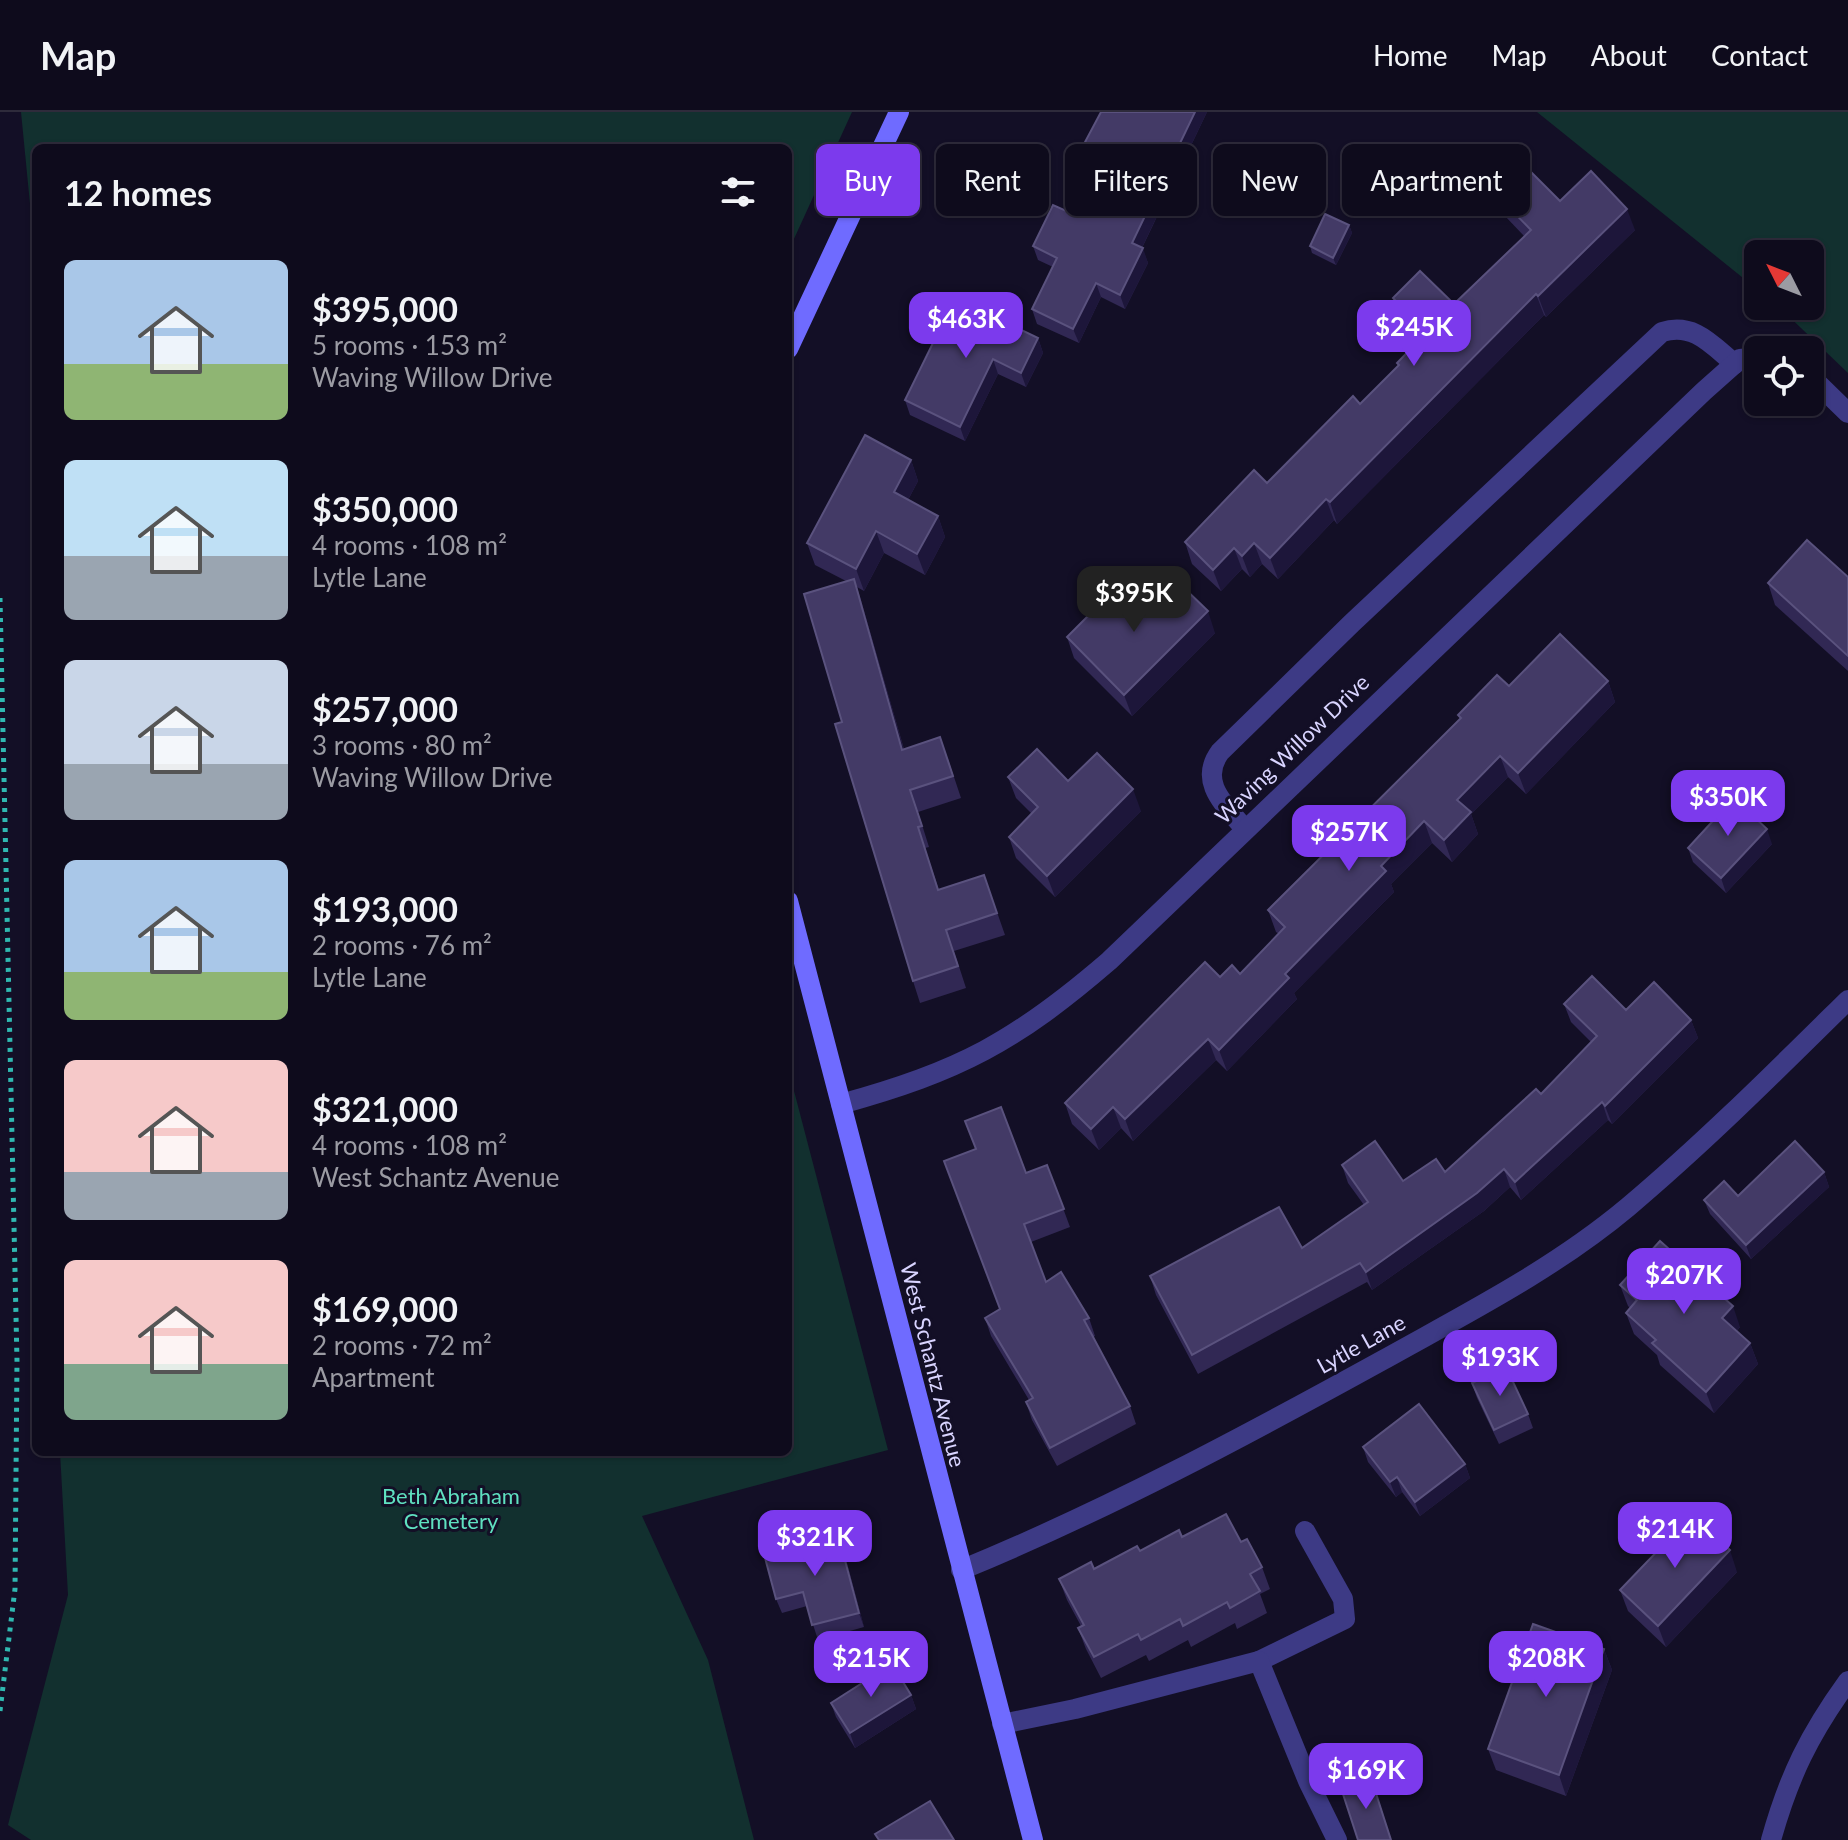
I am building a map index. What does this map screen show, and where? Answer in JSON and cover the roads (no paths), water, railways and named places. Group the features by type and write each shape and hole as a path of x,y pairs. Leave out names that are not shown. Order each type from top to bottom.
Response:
{"main road":[{"path":"792,335 899,112"},
{"name":"West Schantz Avenue","path":"792,916 1033,1840"}],"street":[{"path":"1244,828 1215,794 1211,780 1214,761 1220,752 1559,427 1662,332 1676,328 1694,330 1735,364 1744,359"},
{"name":"Waving Willow Drive","path":"841,1104 916,1083 961,1065 1050,1012 1109,961 1244,828 1735,364"},
{"path":"1824,390 1848,413"},
{"name":"Lytle Lane","path":"961,1570 1123,1498 1306,1402 1554,1261 1628,1207 1848,1000"},
{"path":"1002,1724 1075,1709 1259,1661 1345,1619 1343,1599 1305,1531"},
{"path":"1259,1661 1308,1781 1337,1840"},
{"path":"1771,1840 1784,1794 1812,1732 1848,1681"}],"park label":[{"name":"Beth Abraham Cemetery","path":"451,1508"}]}
